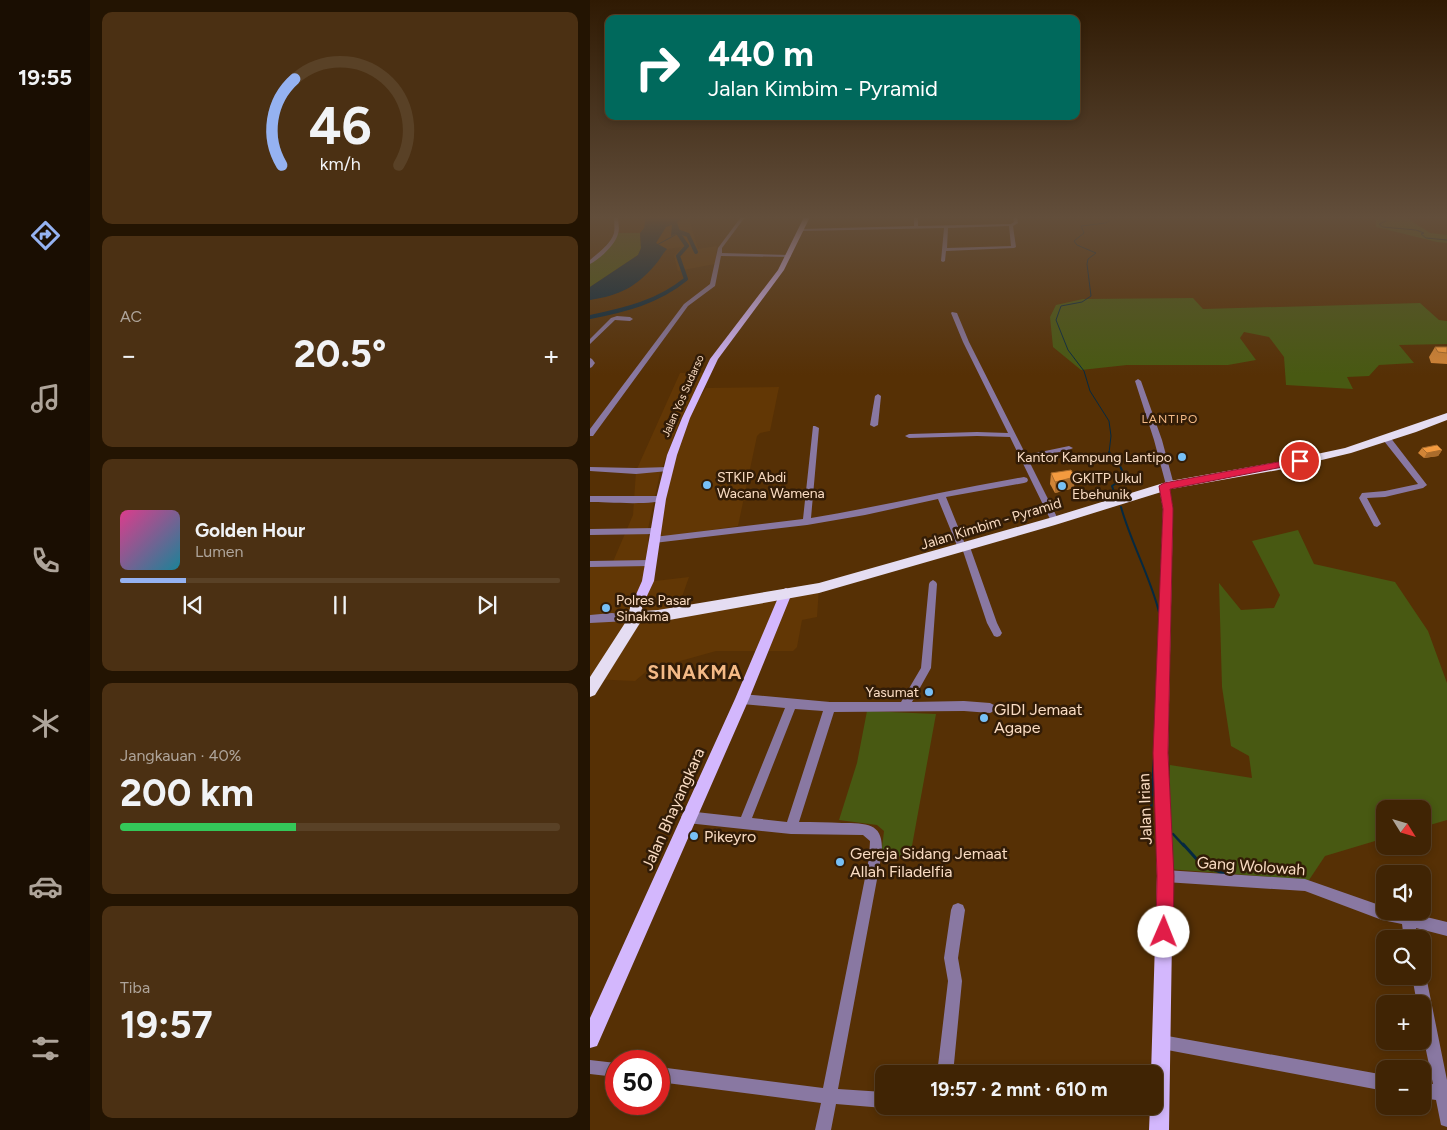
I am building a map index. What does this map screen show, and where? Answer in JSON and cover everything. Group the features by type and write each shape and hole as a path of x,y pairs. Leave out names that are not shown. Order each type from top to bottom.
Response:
{"highway":[{"name":"Jalan Kimbim - Pyramid","path":"632,615 658,616 850,580 1055,521 1167,486 1284,465 1347,451 1387,439 1447,416"},
{"name":"Jalan Yos Sudarso","path":"590,677 632,615"},
{"name":"Jalan Yos Sudarso","path":"590,690 632,615"}],"main road":[{"name":"Jalan Yos Sudarso","path":"632,615 648,581 661,499 668,469 686,418 714,359 780,270"},
{"name":"Jalan Irian","path":"1158,1130 1162,1042 1165,876 1161,753 1168,509 1167,486"},
{"name":"Jalan Bhayangkara","path":"590,1039 687,818 742,699 786,593"}],"street":[{"path":"590,434 686,305 713,285 715,270"},
{"path":"954,313 966,342 1055,521"},
{"path":"590,342 613,319 630,319"},
{"path":"590,360 592,363 590,366"},
{"path":"1138,381 1158,440 1167,486"},
{"path":"874,426 878,396"},
{"path":"807,522 815,428"},
{"path":"908,436 1013,435"},
{"path":"1377,524 1364,503 1363,498 1365,495 1385,494 1423,485 1387,439"},
{"path":"1024,458 1069,448"},
{"path":"590,470 636,471 668,469"},
{"path":"590,532 655,536 807,522 1024,480"},
{"path":"940,495 964,547 997,633"},
{"path":"590,499 661,499"},
{"path":"590,564 650,563"},
{"path":"905,707 907,696 921,679 926,668 934,584"},
{"path":"590,619 632,615"},
{"path":"742,699 830,707 990,708"},
{"path":"744,824 792,704"},
{"path":"791,828 830,707"},
{"path":"687,818 791,828 864,829 872,832 876,838 875,858 823,1130"},
{"name":"Gang Wolowah","path":"1165,876 1305,885 1408,921 1447,929"},
{"path":"946,1065 955,981 951,958 958,910"},
{"path":"1408,921 1410,930"},
{"path":"1421,985 1444,1094 1447,1119"},
{"path":"1162,1042 1376,1081"},
{"path":"590,1067 605,1069"},
{"path":"670,1076 830,1096 875,1099"},
{"path":"1431,1092 1444,1094"}],"shaded area":[{"path":"680,373 704,373 681,418 660,473 648,529 648,543 653,555 655,581 689,577 677,611 819,588 817,617 802,620 797,647 793,651 716,651 648,670 635,681 590,679 590,565 612,564 633,515 636,471"},
{"name":"STKIP Abdi Wacana Wamena","path":"779,387 770,431 760,433 757,436 738,526 657,538 672,458 693,409 706,388"}],"green space":[{"path":"590,270 616,270 590,287"},
{"path":"1193,298 1203,309 1420,303 1439,320 1447,321 1447,344 1399,345 1414,363 1379,365 1369,376 1347,377 1353,389 1286,385 1284,357 1269,337 1244,332 1240,338 1256,360 1228,365 1127,365 1081,370 1053,347 1050,317 1056,305 1083,299"},
{"path":"1298,530 1314,564 1395,582 1428,631 1447,683 1447,820 1431,825 1431,800 1376,800 1376,841 1325,856 1309,880 1168,869 1170,765 1252,778 1249,756 1231,746 1222,687 1219,583 1241,610 1274,608 1280,595 1252,541"},
{"path":"867,711 936,714 910,857 881,856 884,831 877,825 839,820 857,763"}],"water":[{"path":"616,270 651,270 634,285 610,296 590,300 590,287"}],"building":[{"path":"1435,347 1447,347 1447,353 1438,352"},
{"path":"1437,445 1442,450 1427,453 1422,448"},
{"path":"1071,470 1075,477 1055,482 1051,473"}],"waterway":[{"path":"590,317 641,304 664,294 686,279 683,270"},
{"path":"1088,270 1091,296 1082,302 1061,306 1056,320 1068,350 1084,371 1090,391 1109,421 1111,436 1109,452"},
{"path":"1109,452 1120,466 1125,477 1112,486 1115,495"},
{"path":"1121,507 1151,585 1159,612"},
{"path":"1151,814 1154,760"},
{"path":"1173,834 1184,846"},
{"path":"1183,844 1201,864 1225,874"}],"place":[{"name":"Kantor Kampung Lantipo","path":"1182,457"},
{"name":"STKIP Abdi Wacana Wamena","path":"707,485"},
{"name":"GKITP Ukul Ebehunik","path":"1062,486"},
{"name":"Polres Pasar Sinakma","path":"606,608"},
{"name":"Yasumat","path":"929,692"},
{"name":"GIDI Jemaat Agape","path":"984,718"},
{"name":"Pikeyro","path":"694,836"},
{"name":"Gereja Sidang Jemaat Allah Filadelfia","path":"840,862"}],"district":[{"name":"LANTIPO","path":"1170,419"},
{"name":"SINAKMA","path":"695,672"}],"route":[{"path":"1164,932 1165,876 1161,753 1165,558 1168,509 1164,486 1300,461"}]}
